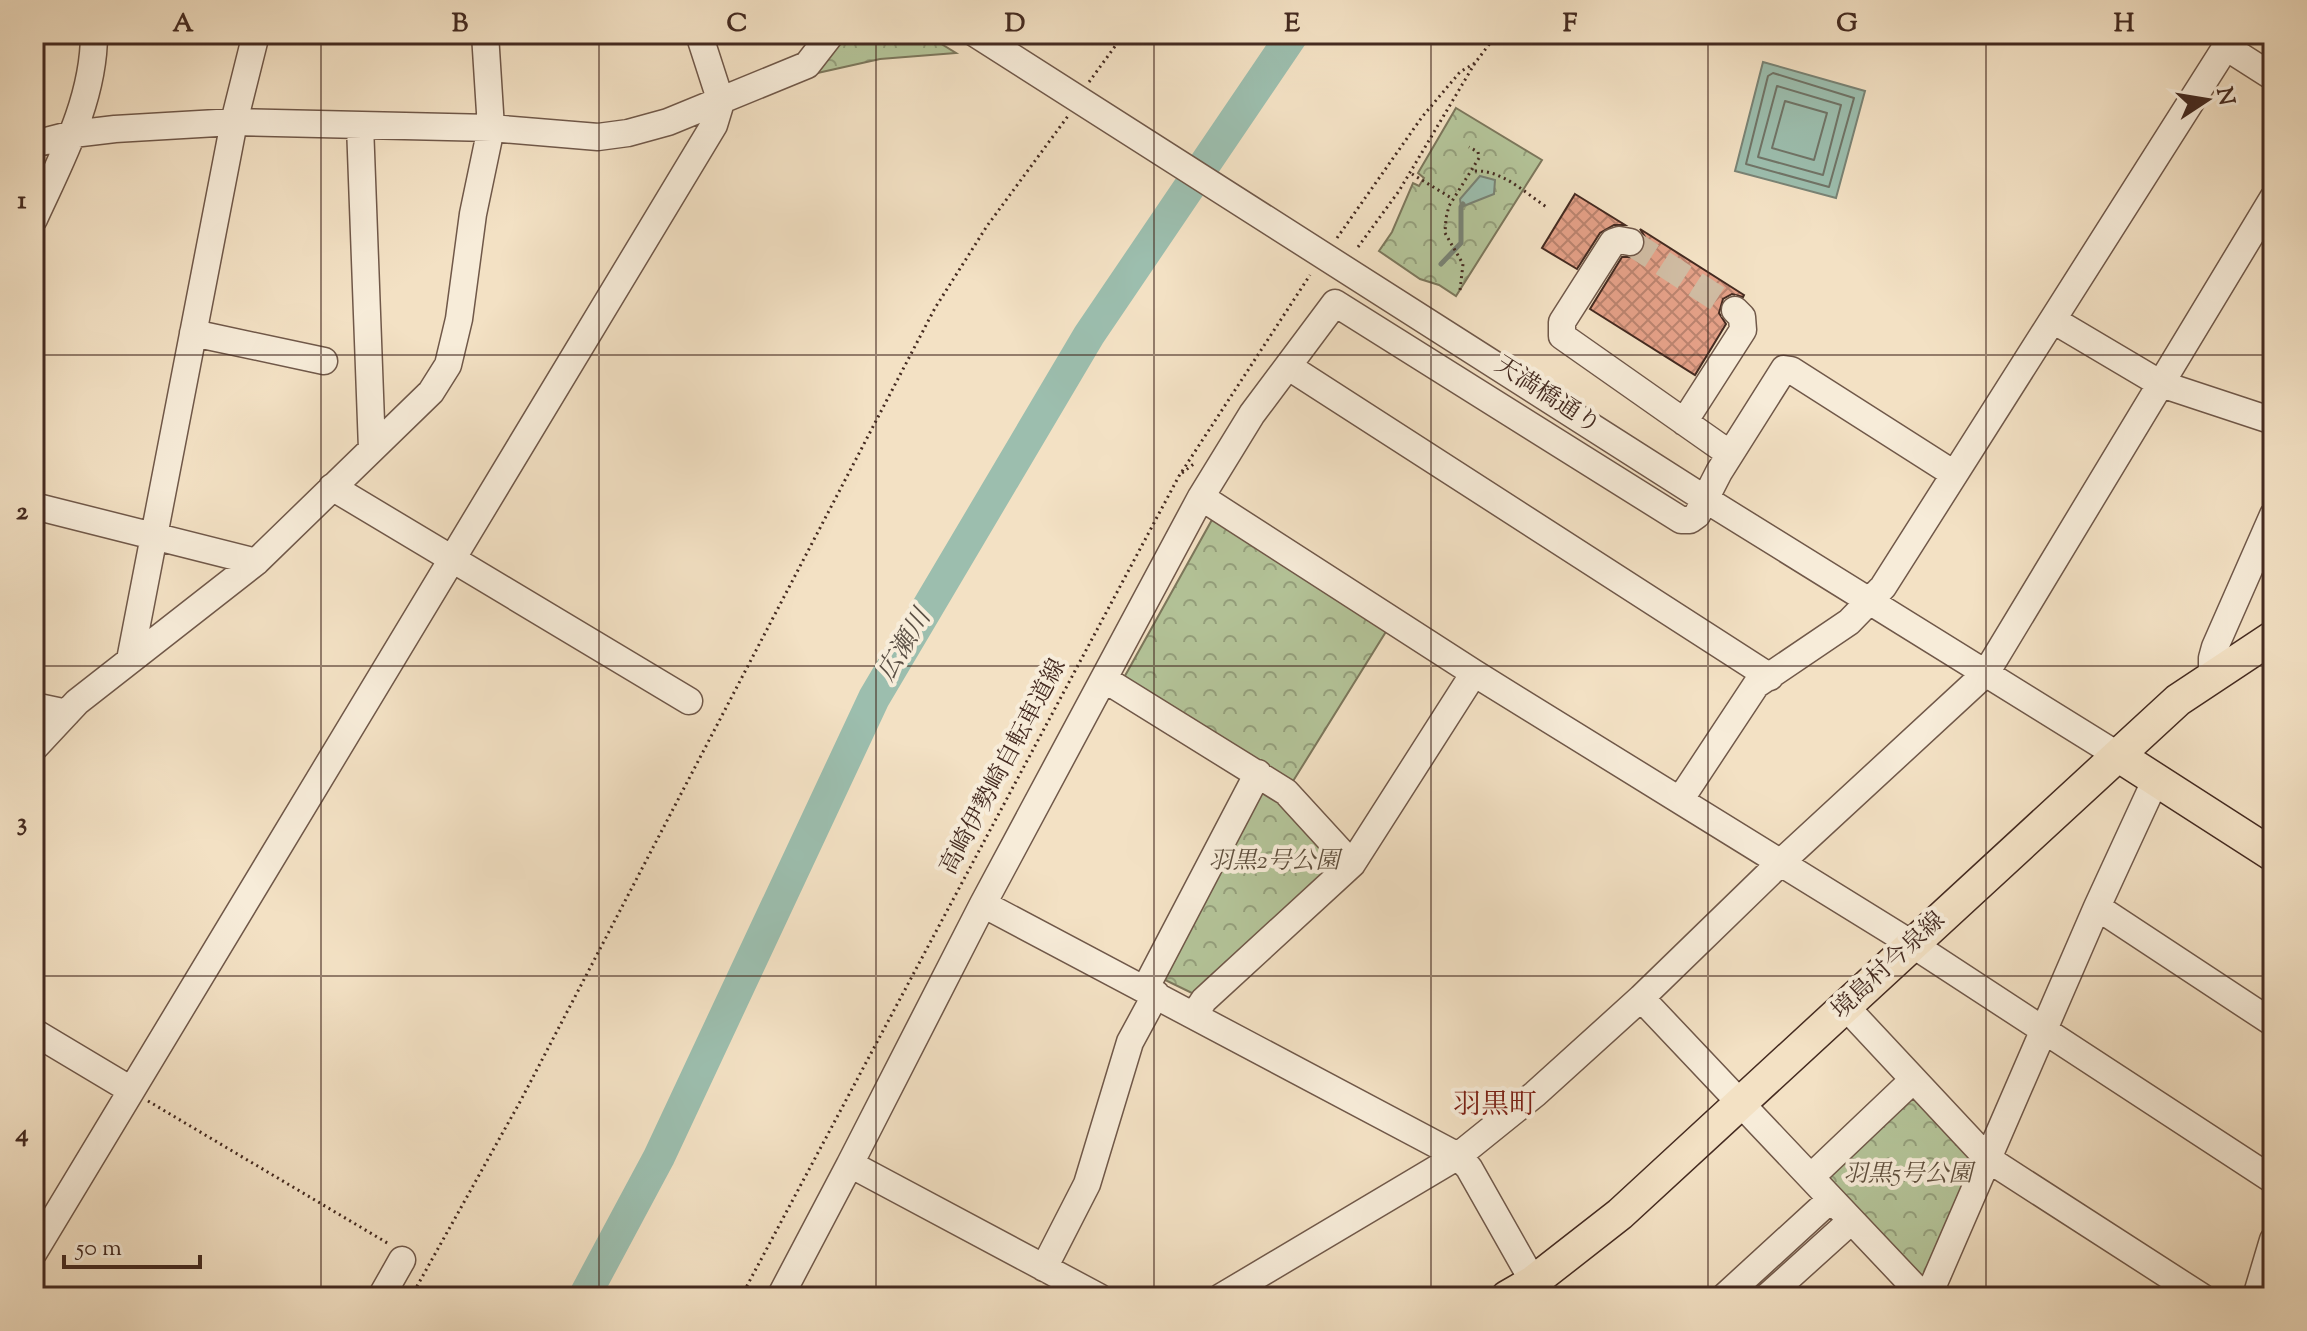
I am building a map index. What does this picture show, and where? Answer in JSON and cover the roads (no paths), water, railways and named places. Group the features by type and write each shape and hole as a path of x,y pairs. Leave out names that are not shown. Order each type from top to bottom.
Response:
{"main road":[{"name":"境島村今泉線","path":"1528,1292 1620,1214 2178,700 2273,637"},
{"path":"2119,756 2273,855"}],"street":[{"path":"34,219 73,134 94,63 94,34"},
{"path":"130,660 234,122 256,34"},
{"path":"34,748 67,713 130,660 256,562 431,392 448,365 459,319 473,214 491,128 485,34"},
{"path":"34,1252 714,125 721,102 699,34"},
{"path":"34,144 73,134 234,122 491,128 598,137 628,133 721,102 807,65 831,34"},
{"name":"天満橋通り","path":"976,34 1082,98 1705,499 2119,756"},
{"path":"1680,800 1756,685 1849,622 1883,587 2230,41 2273,77"},
{"path":"360,125 372,449"},
{"path":"1221,1297 1458,1156 1535,1094 1986,673 2273,198"},
{"path":"1630,242 1613,242 1562,322 1562,336 1730,454"},
{"path":"782,1296 983,904 1201,497 1252,414 1335,303 1681,520 1690,520 1697,515 1730,454 1784,369 1791,370 1954,474"},
{"path":"1684,422 1743,330 1742,317 1735,310"},
{"path":"2053,320 2161,384 2273,421"},
{"path":"193,333 324,361"},
{"path":"1289,367 1770,677"},
{"path":"332,487 689,701"},
{"path":"1201,497 1474,673 1912,944 2273,1180"},
{"path":"34,506 256,562"},
{"path":"2212,676 2215,647 2273,515"},
{"path":"1194,1015 1204,1000 1352,864 1474,673"},
{"path":"1104,679 1286,792 1352,864"},
{"path":"34,706 67,713"},
{"path":"1044,1268 1087,1184 1130,1042 1150,992 1258,773"},
{"path":"1641,998 1926,1297 2156,779"},
{"path":"983,904 1458,1156 1469,1168 1528,1292"},
{"path":"2097,907 2273,1023"},
{"path":"1845,1006 1988,1159 2202,1297"},
{"path":"34,1032 131,1090"},
{"path":"1811,1177 1912,1081"},
{"path":"850,1164 1099,1297"},
{"path":"1724,1297 1746,1287 1770,1255 1831,1199"},
{"path":"1767,1297 1851,1221"},
{"path":"2256,1297 2273,1240"},
{"path":"1770,1255 1804,1263"},
{"path":"381,1297 402,1260"}],"water":[{"path":"1763,62 1865,91 1836,198 1735,171"},
{"path":"1480,176 1495,180 1494,194 1461,207 1460,199"}],"waterway":[{"name":"広瀬川","path":"584,1297 659,1157 874,698 1089,335 1293,34"},
{"path":"1441,264 1461,243 1463,204"}],"tunnel":[{"path":"1630,242 1735,310"}],"district":[{"name":"羽黒町","path":"1495,1106"}],"park label":[{"name":"羽黒2号公園","path":"1274,862"},
{"name":"羽黒5号公園","path":"1908,1175"}]}
